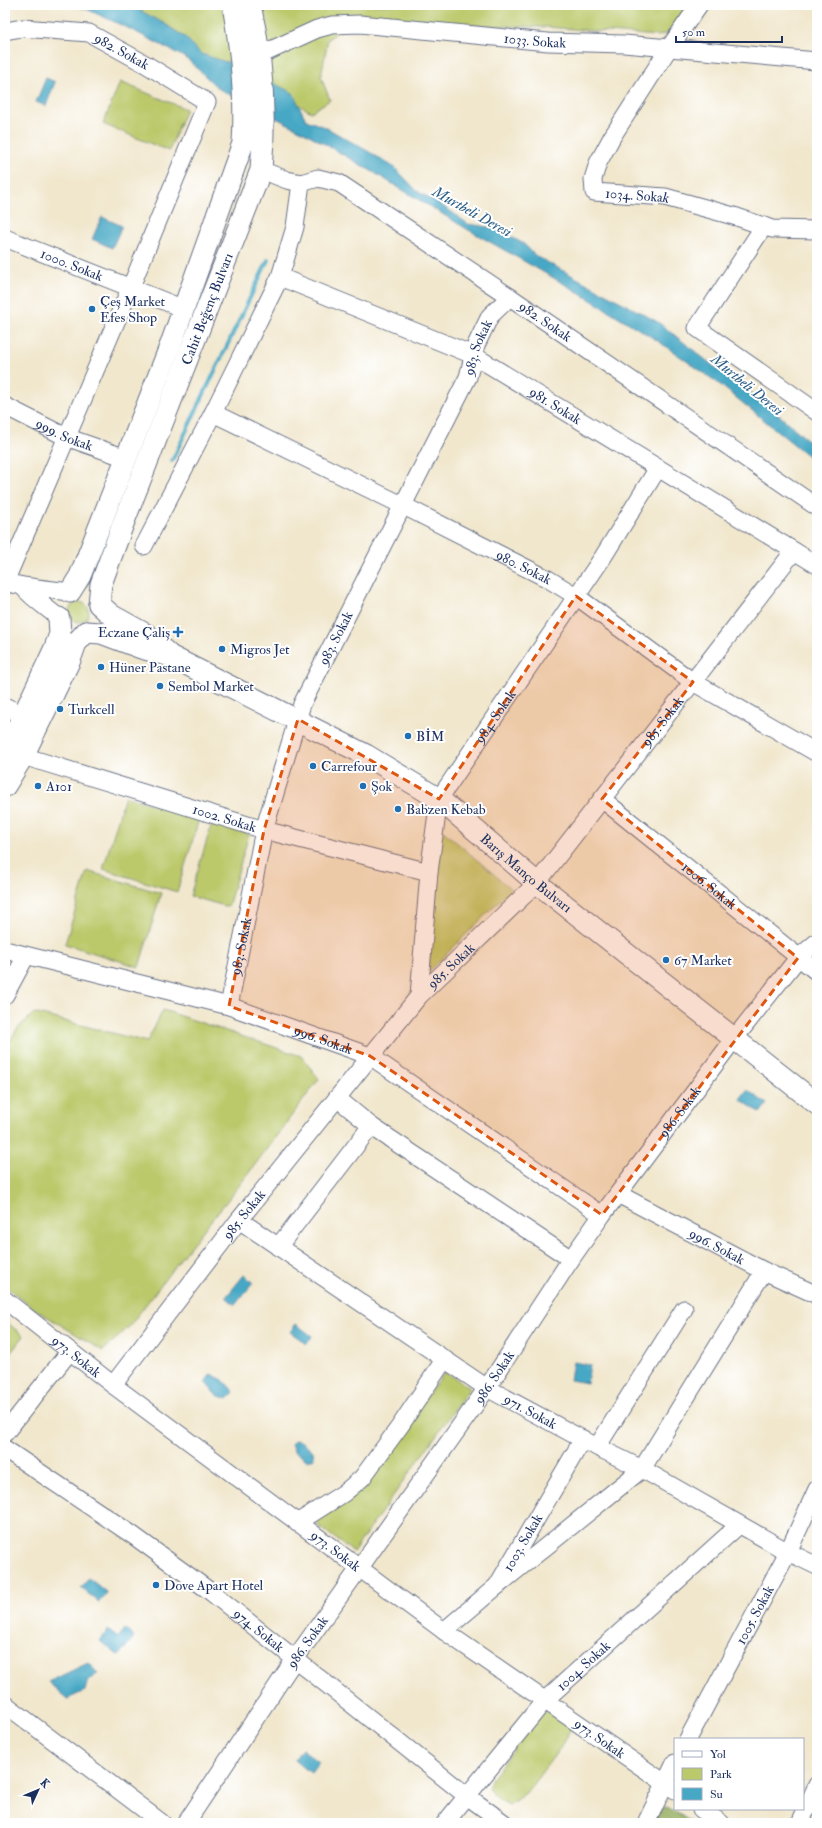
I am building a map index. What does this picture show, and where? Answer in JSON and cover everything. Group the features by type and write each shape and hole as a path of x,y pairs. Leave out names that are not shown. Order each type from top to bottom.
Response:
{"main road":[{"name":"Cahit Beğenç Bulvarı","path":"70,592 80,576 184,309 243,143 245,110 254,56 233,5"},
{"name":"Cahit Beğenç Bulvarı","path":"99,604 101,584 123,524 262,170 265,129 254,56 250,5"},
{"path":"5,786 14,755 70,660 76,643 86,632 93,628 98,621 100,612 99,604 94,597 87,592 78,590 70,592 63,598 59,605 60,634 54,650 14,711 14,755"},
{"name":"Barış Manço Bulvarı","path":"99,604 111,614 147,635 170,656"},
{"path":"59,618 62,625 69,631 77,633 86,632"},
{"name":"Barış Manço Bulvarı","path":"86,632 101,634 170,656 298,719 366,755 439,799 537,883 817,1104"}],"street":[{"path":"669,48 699,5"},
{"name":"1033. Sokak","path":"254,56 317,29 332,25 360,24 548,42 624,44 817,61"},
{"name":"982. Sokak","path":"5,31 22,28 89,33 147,65 207,102 130,288"},
{"name":"1034. Sokak","path":"669,48 612,137 598,163 594,179 594,192 665,197 772,229 817,230"},
{"name":"982. Sokak","path":"262,170 286,180 301,183 318,178 339,183 510,297 817,507"},
{"path":"144,546 214,412 280,276 295,227 301,183"},
{"path":"764,226 697,328 817,412"},
{"name":"1000. Sokak","path":"5,238 184,309"},
{"name":"981. Sokak","path":"280,276 473,355 817,565"},
{"path":"70,592 41,587 23,587 5,582 130,288"},
{"name":"983. Sokak","path":"229,1006 264,830 302,704 468,377 473,355 490,316 510,297"},
{"name":"999. Sokak","path":"5,406 66,437 126,458"},
{"name":"980. Sokak","path":"214,412 548,579 576,596 693,682 817,753"},
{"name":"984. Sokak","path":"419,996 429,872 439,799 604,557 658,468"},
{"name":"985. Sokak","path":"113,1385 239,1220 419,996 537,883 794,551"},
{"path":"23,587 34,599 46,606 59,618"},
{"name":"1002. Sokak","path":"14,755 264,830 429,872"},
{"name":"1006. Sokak","path":"602,799 817,972"},
{"name":"986. Sokak","path":"186,1823 295,1659 487,1388 571,1259 734,1039 798,958 817,942"},
{"name":"996. Sokak","path":"5,950 229,1006 370,1056 602,1216"},
{"path":"5,995 26,956"},
{"path":"336,1098 371,1126 571,1259"},
{"path":"278,1247 371,1126"},
{"name":"996. Sokak","path":"618,1194 764,1271 817,1295"},
{"name":"971. Sokak","path":"239,1220 487,1388 642,1469 739,1525 817,1566"},
{"path":"497,1586 642,1469 764,1271"},
{"name":"973. Sokak","path":"5,1300 113,1385 444,1630 670,1786"},
{"name":"1003. Sokak","path":"444,1630 497,1586 590,1443 684,1309"},
{"path":"5,1433 70,1351"},
{"path":"297,1522 344,1493 362,1478 400,1426 444,1360"},
{"name":"974. Sokak","path":"5,1449 134,1536 211,1592 467,1796 504,1823"},
{"name":"1005. Sokak","path":"689,1738 788,1552 817,1489"},
{"name":"1004. Sokak","path":"445,1823 545,1700 739,1525"},
{"path":"6,1709 162,1823"},
{"path":"646,1823 670,1786 674,1768"},
{"path":"800,1823 817,1784"},
{"path":"702,1810 721,1823"}],"highlighted area":[{"path":"576,596 693,682 602,799 798,958 602,1215 370,1056 229,1006 264,830 298,719 439,799"}],"green space":[{"path":"130,5 692,5 670,32 658,36 546,27 351,23 328,39 321,77 330,100 311,112 226,62 201,54 186,38 165,24"},
{"path":"120,82 186,109 169,151 103,124"},
{"path":"79,602 86,605 89,612 86,619 79,622 72,619 69,612 72,605"},
{"path":"125,796 199,819 177,892 103,869"},
{"path":"212,823 249,834 228,907 190,896"},
{"path":"441,829 511,889 428,973"},
{"path":"87,871 161,893 139,967 65,944"},
{"path":"163,1010 301,1056 319,1079 239,1186 184,1254 129,1327 103,1351 33,1308 5,1286 5,1050 17,1029 34,1013 147,1042"},
{"path":"5,1321 24,1336 5,1360"},
{"path":"445,1372 470,1388 353,1552 315,1523 352,1497"},
{"path":"545,1709 571,1728 564,1743 527,1792 509,1805 498,1799 488,1789 491,1779"},
{"path":"666,1807 693,1823 653,1823 660,1809"}],"water":[{"path":"72,5 130,5 165,24 186,38 201,54 226,62 231,62 293,93 306,120 325,127 395,168 417,191 446,208 468,224 495,228 524,244 536,256 658,322 716,368 765,403 817,448 817,463 718,383 658,341 573,289 467,229 304,132 219,89 186,58 130,29 84,8"},
{"path":"46,78 55,82 46,106 36,102"},
{"path":"102,217 122,226 112,248 92,239"},
{"path":"747,1090 767,1104 760,1113 740,1099"},
{"path":"244,1275 253,1283 235,1305 226,1297"},
{"path":"296,1324 312,1336 307,1344 290,1332"},
{"path":"573,1362 590,1365 587,1383 570,1380"},
{"path":"211,1374 223,1380 234,1392 228,1399 216,1395 205,1382"},
{"path":"295,1440 303,1442 313,1451 314,1458 308,1461 294,1451 291,1444"},
{"path":"89,1578 107,1593 99,1602 81,1588"},
{"path":"125,1629 134,1637 119,1656 100,1641 108,1630 118,1638"},
{"path":"88,1663 98,1673 87,1683 85,1691 67,1699 48,1682"},
{"path":"302,1749 319,1762 311,1773 294,1760"}],"waterway":[{"path":"172,461 268,260"}],"place":[{"name":"Çeș Market Efes Shop","path":"92,309"},
{"name":"Eczane Çaliș","path":"178,632"},
{"name":"Migros Jet","path":"222,649"},
{"name":"Hüner Pastane","path":"101,667"},
{"name":"Sembol Market","path":"160,686"},
{"name":"Turkcell","path":"60,709"},
{"name":"BİM","path":"408,736"},
{"name":"Carrefour","path":"313,766"},
{"name":"A101","path":"38,786"},
{"name":"Şok","path":"363,786"},
{"name":"Babzen Kebab","path":"398,809"},
{"name":"67 Market","path":"666,960"},
{"name":"Dove Apart Hotel","path":"156,1585"}],"water label":[{"name":"Murtbeli Deresi","path":"472,212"},
{"name":"Murtbeli Deresi","path":"747,385"}]}
